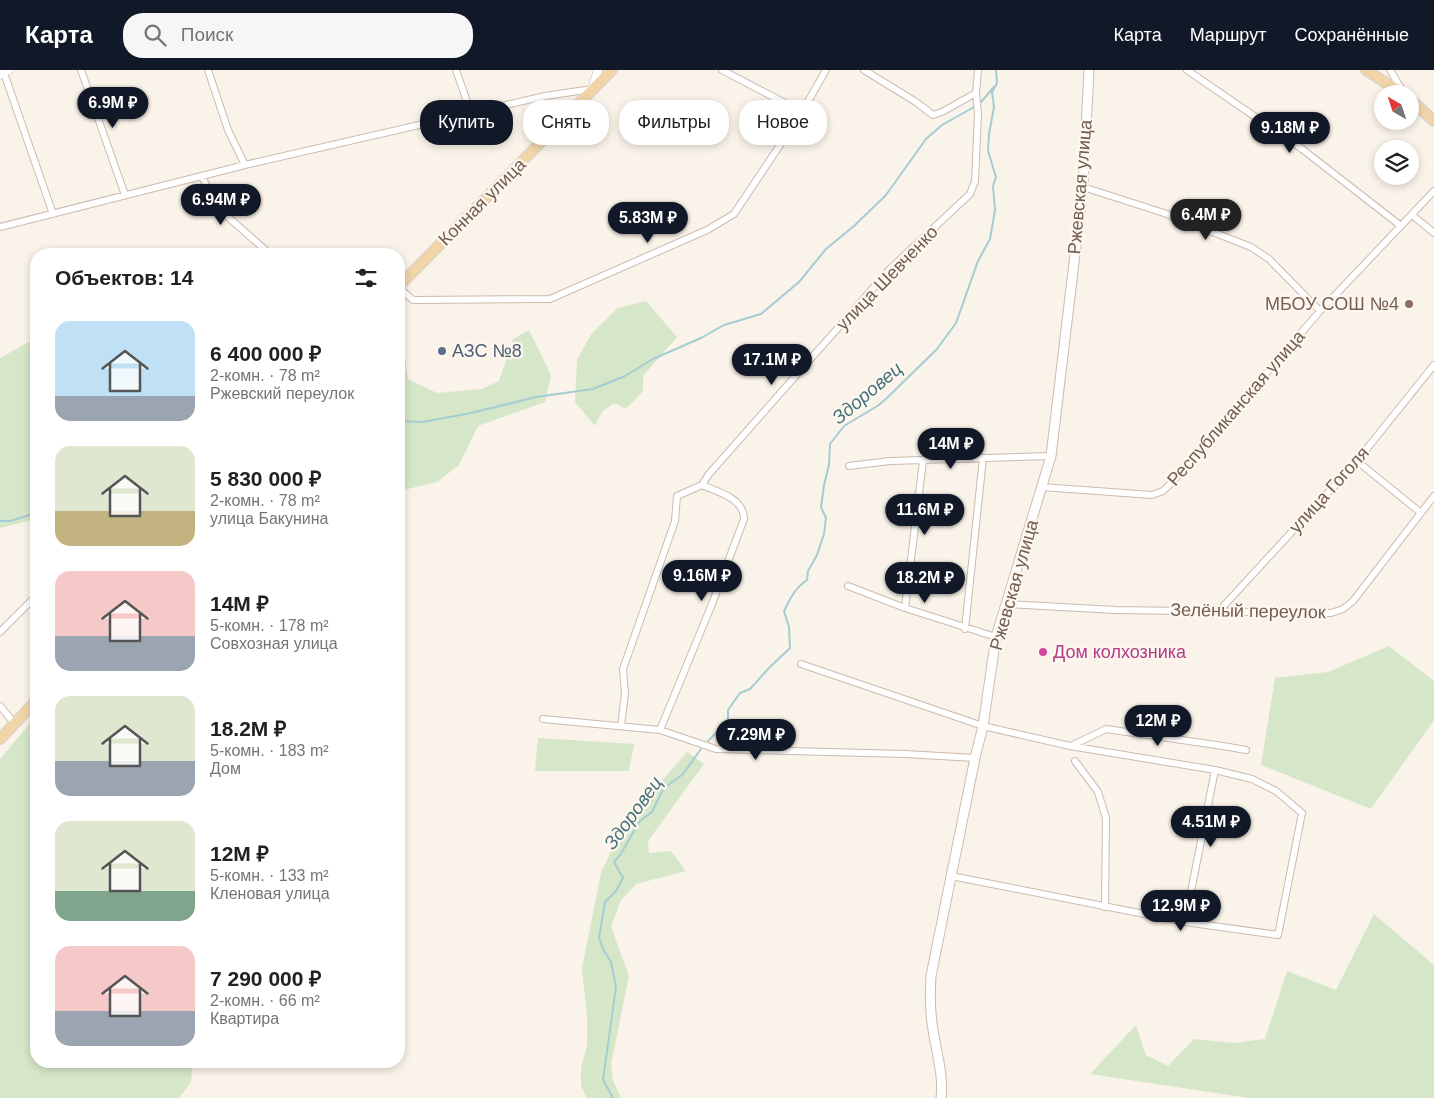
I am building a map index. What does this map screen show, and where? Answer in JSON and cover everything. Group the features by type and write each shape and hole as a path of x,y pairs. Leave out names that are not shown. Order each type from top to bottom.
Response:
{"main road":[{"path":"592,89 612,70"},
{"name":"Ржевская улица","path":"940,1098 942,1089 940,1065 932,1024 931,976 975,758 984,726 996,637 1051,456 1083,187 1089,70"},
{"path":"1366,70 1390,85"},
{"name":"Конная улица","path":"405,281 592,89"},
{"path":"1419,108 1434,121"},
{"path":"0,739 30,708"}],"street":[{"path":"81,70 125,195"},
{"path":"208,70 228,130 245,165"},
{"path":"456,70 466,100"},
{"name":"Конная улица","path":"592,89 598,70"},
{"path":"722,70 779,100"},
{"path":"809,100 826,70"},
{"path":"864,70 916,102 933,115 976,93"},
{"name":"улица Шевченко","path":"621,726 625,694 623,669 676,521 677,496 702,485 709,474 890,269 970,194 975,181 978,70"},
{"path":"1187,70 1302,149 1402,226"},
{"path":"1390,70 1399,85"},
{"path":"4,72 53,214"},
{"path":"513,103 592,89"},
{"path":"0,227 245,165 420,125"},
{"path":"405,293 413,300 550,300 708,230 734,214 780,145"},
{"path":"202,176 216,205 227,218 263,248"},
{"path":"1083,187 1164,213 1251,247 1269,260 1320,311"},
{"name":"Республиканская улица","path":"1042,487 1152,495 1164,490 1320,311 1434,191"},
{"path":"1412,215 1434,233"},
{"name":"улица Гоголя","path":"1219,611 1357,461 1431,374 1434,365"},
{"path":"849,466 890,461 1051,456"},
{"path":"966,629 983,458"},
{"path":"905,608 923,461"},
{"path":"1357,461 1421,512"},
{"path":"660,730 712,604 744,519 744,512 733,498 702,485"},
{"name":"Зелёный переулок","path":"1007,604 1115,610 1331,613 1343,609 1353,601 1434,496"},
{"path":"848,586 905,608 996,637"},
{"path":"0,632 30,602"},
{"path":"801,664 984,726 1070,746 1252,778 1276,791 1302,813 1278,935 1186,922 951,876"},
{"path":"0,706 15,724"},
{"path":"543,719 660,730 716,749 905,754 975,758"},
{"path":"1070,746 1106,730 1246,750"},
{"path":"1075,761 1098,792 1106,818 1105,907"},
{"path":"1186,922 1215,770"}],"green space":[{"path":"646,301 677,337 643,376 643,391 626,409 614,403 602,412 595,426 575,402 577,360 592,333 618,308"},
{"path":"529,330 551,375 545,402 478,426 459,465 437,482 405,490 405,360 408,379 437,393 482,389 499,381 513,339"},
{"path":"30,341 30,520 0,528 0,358"},
{"path":"1389,646 1434,681 1434,720 1371,809 1261,765 1275,678 1328,672"},
{"path":"30,723 30,1068 192,1068 191,1082 179,1098 0,1098 0,759"},
{"path":"538,738 634,744 629,771 535,771"},
{"path":"687,752 704,764 648,841 649,853 671,851 686,871 636,884 621,900 611,927 629,976 611,1064 613,1081 621,1098 587,1098 581,1086 581,1068 587,1046 587,1017 582,968 601,873 623,825"},
{"path":"1374,914 1434,965 1434,1098 1249,1098 1090,1074 1136,1025 1146,1055 1168,1066 1194,1039 1234,1043 1265,1039 1287,971 1336,990"}],"waterway":[{"name":"Здоровец","path":"708,741 728,721 728,710 740,693 750,689 790,648 789,627 784,611 796,590 807,580 808,571 817,555 824,534 826,518 821,507 829,465 830,444 844,426 879,405 890,395 937,349 956,323 978,261 990,239 995,210 993,186 996,177 988,151 994,107 992,92 997,83 996,70"},
{"path":"981,102 994,87"},
{"path":"405,421 423,422 471,413 536,397 593,389 625,376 653,359 701,338 724,325 761,314 799,282 826,249 854,226 886,195 926,139 942,125 974,107"},
{"path":"0,521 10,521 30,515"},
{"name":"Здоровец","path":"613,1098 603,1080 616,987 611,962 599,938 605,902 616,891 623,878 614,862 640,821 652,812 663,789 683,774 701,749"}],"place":[{"name":"МБОУ СОШ №4","path":"1409,304"},
{"name":"АЗС №8","path":"442,351"},
{"name":"Дом колхозника","path":"1043,652"}]}
